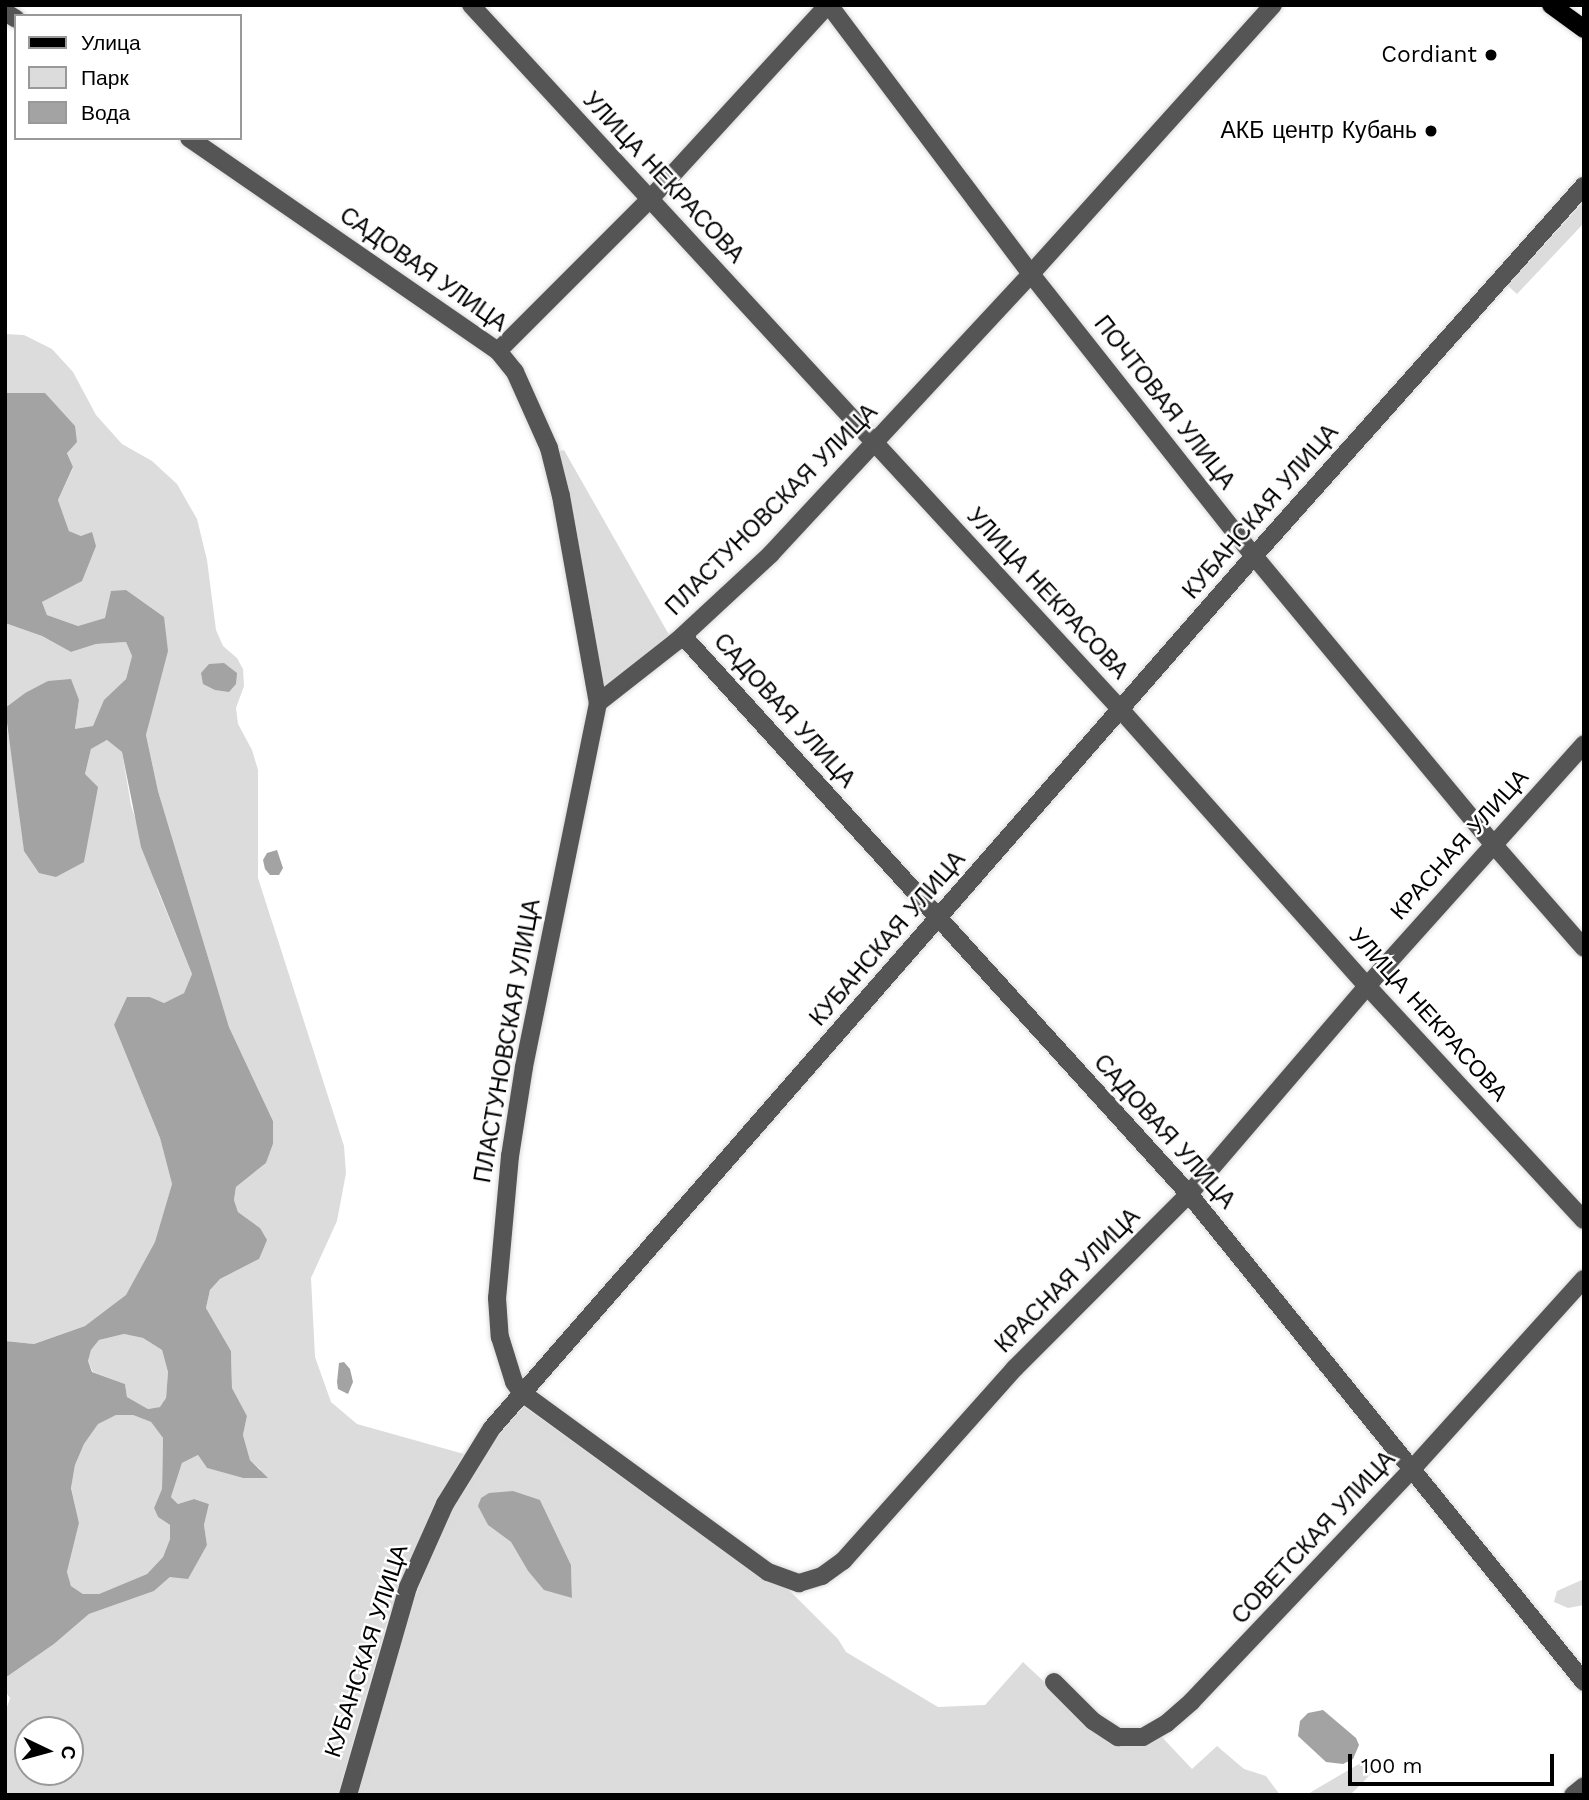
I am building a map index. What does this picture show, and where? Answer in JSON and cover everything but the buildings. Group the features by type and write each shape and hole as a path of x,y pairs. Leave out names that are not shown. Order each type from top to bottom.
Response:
{"main road":[{"path":"1551,5 1584,29"}],"street":[{"name":"УЛИЦА НЕКРАСОВА","path":"471,5 1121,710 1367,986 1584,1220"},
{"path":"498,351 650,199 829,5"},
{"name":"ПОЧТОВАЯ УЛИЦА","path":"829,5 1031,274 1254,556 1493,844 1584,948"},
{"name":"ПЛАСТУНОВСКАЯ УЛИЦА","path":"521,1392 509,1373 500,1337 497,1298 499,1252 524,1067 598,703 683,636 771,554 1031,274 1273,5"},
{"name":"САДОВАЯ УЛИЦА","path":"192,140 498,351 522,381 549,448 568,528 598,703"},
{"name":"КУБАНСКАЯ УЛИЦА","path":"348,1795 395,1625 432,1529 477,1448 521,1392 1254,556 1584,186"},
{"name":"САДОВАЯ УЛИЦА","path":"683,636 1189,1194 1584,1682"},
{"name":"КРАСНАЯ УЛИЦА","path":"521,1392 768,1572 791,1582 810,1581 843,1561 1015,1368 1189,1194 1367,986 1584,744"},
{"name":"СОВЕТСКАЯ УЛИЦА","path":"1054,1682 1093,1721 1118,1737 1132,1739 1154,1731 1192,1701 1413,1468 1584,1279"},
{"path":"1573,1795 1584,1786"}],"green space":[{"path":"1584,201 1584,223 1517,294 1507,285"},
{"path":"5,334 24,335 52,349 73,372 96,415 122,444 152,461 177,484 197,519 207,560 216,630 223,646 237,658 243,669 244,686 236,708 238,724 252,750 258,770 258,878 344,1146 346,1173 337,1221 311,1278 315,1357 331,1402 357,1424 464,1454 433,1507 388,1618 338,1795 5,1795 5,1713 10,1698 5,1691 5,1678 54,1644 89,1614 154,1591 207,1545 204,1525 209,1504 194,1499 178,1504 171,1497 182,1463 198,1455 207,1468 243,1478 261,1470 250,1460 243,1435 247,1416 232,1388 231,1351 206,1308 210,1290 220,1279 259,1259 260,1228 238,1212 234,1200 236,1187 266,1163 273,1144 273,1121 229,1027 158,791 146,735 156,694 111,592 106,618 78,626 47,615 42,602 60,591 81,536 69,531 58,500 73,468 45,393 5,393"},
{"path":"564,450 672,640 605,687 602,685 556,452"},
{"path":"5,623 42,636 71,652 96,644 126,642 132,656 126,679 105,700 94,726 75,730 79,700 25,693 5,708"},
{"path":"5,715 22,813 24,851 84,862 89,826 85,774 91,749 107,740 122,752 131,805 158,891 192,974 184,993 164,1003 150,997 114,1025 160,1138 172,1184 156,1242 126,1296 85,1326 34,1344 5,1341"},
{"path":"124,1334 143,1338 162,1350 168,1372 166,1398 161,1407 148,1409 127,1397 125,1384 93,1372 88,1361 91,1350 99,1340"},
{"path":"522,1405 764,1580 788,1589 838,1639 846,1652 938,1707 985,1705 1023,1662 1096,1730 1160,1735 1192,1769 1217,1746 1244,1769 1266,1776 1280,1795 355,1795 401,1633 442,1527 490,1443","holes":["481,1498 540,1500 571,1565 572,1598 544,1589 528,1571 511,1542 488,1525 479,1506"]},
{"path":"116,1415 133,1415 151,1422 163,1438 162,1490 154,1508 158,1517 170,1525 170,1539 163,1557 147,1574 99,1594 83,1594 71,1586 67,1572 79,1523 71,1487 75,1465 84,1444 98,1423"},
{"path":"1584,1579 1584,1605 1568,1608 1554,1602 1557,1591"},
{"path":"1364,1761 1373,1768 1371,1774 1350,1795 1306,1795"}],"water":[{"path":"5,393 45,393 75,426 77,442 67,453 73,467 58,500 69,531 81,536 92,532 96,546 82,581 42,602 47,615 78,626 105,618 111,591 126,590 164,617 168,651 146,735 158,791 229,1027 273,1121 273,1144 266,1163 236,1187 234,1200 238,1212 260,1228 267,1240 259,1259 220,1279 210,1290 206,1308 231,1351 232,1388 247,1416 243,1435 250,1460 268,1478 243,1478 207,1468 198,1455 182,1463 171,1497 178,1504 194,1499 209,1504 204,1525 207,1545 188,1579 170,1577 154,1591 89,1614 54,1644 5,1678 5,1341 34,1344 85,1326 126,1295 155,1242 172,1184 160,1138 114,1025 127,997 150,997 164,1003 184,993 192,974 141,847 122,752 107,740 91,749 85,774 98,787 84,862 56,877 39,873 24,851 5,708 48,681 71,679 79,700 75,729 93,726 104,700 126,679 132,656 126,642 96,644 71,652 42,636 5,623","holes":["124,1334 143,1338 162,1350 168,1372 166,1398 160,1407 148,1409 127,1397 125,1384 92,1372 88,1361 91,1350 99,1340","116,1415 133,1415 151,1422 163,1438 162,1489 154,1508 158,1517 170,1525 170,1539 163,1557 147,1574 99,1594 83,1594 71,1586 67,1572 79,1523 71,1488 75,1465 84,1444 98,1424"]},
{"path":"224,663 237,673 236,684 229,692 215,690 203,684 201,673 209,664"},
{"path":"277,850 283,868 279,875 270,875 263,860 267,853"},
{"path":"344,1362 350,1369 353,1382 348,1394 338,1389 337,1382 339,1363"},
{"path":"513,1491 540,1500 571,1565 572,1598 544,1590 528,1571 511,1542 488,1525 478,1506 481,1498 489,1493"},
{"path":"1323,1710 1356,1738 1359,1745 1353,1759 1343,1764 1326,1762 1298,1736 1300,1721 1308,1713"}],"place":[{"name":"Cordiant","path":"1491,55"},
{"name":"АКБ центр Кубань","path":"1431,131"}]}
